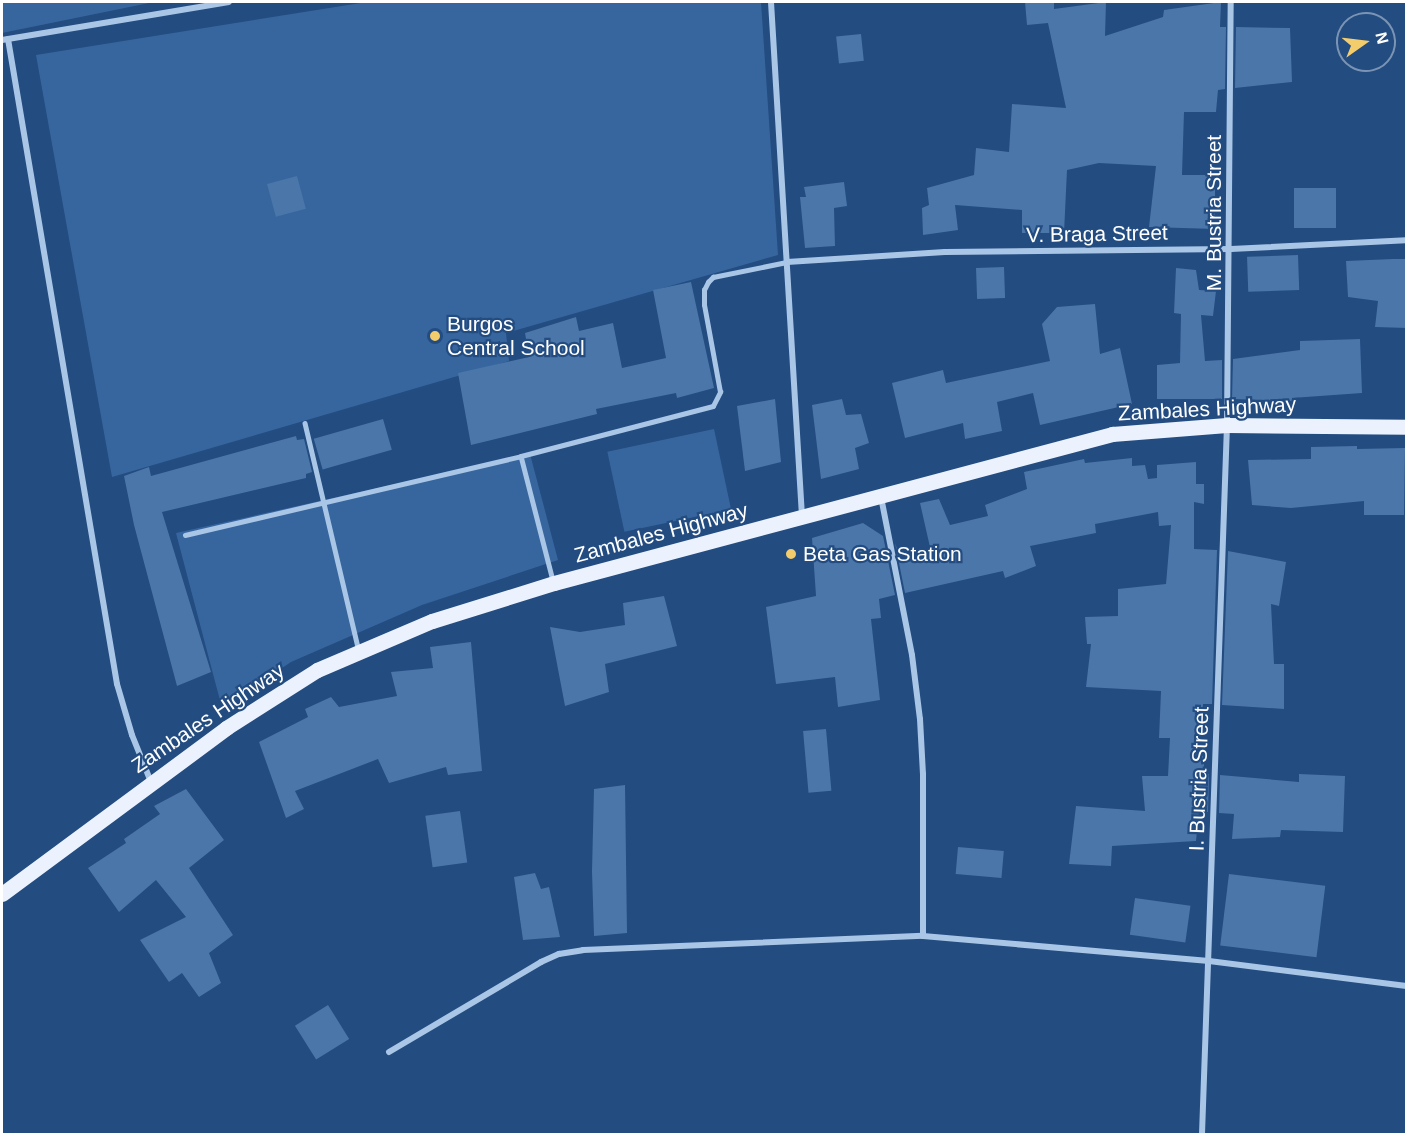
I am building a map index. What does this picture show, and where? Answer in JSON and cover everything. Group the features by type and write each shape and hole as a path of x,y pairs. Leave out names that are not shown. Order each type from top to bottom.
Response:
{"main road":[{"name":"Zambales Highway","path":"2,894 226,728 308,676 358,651 432,621 554,583 880,494 1112,434 1227,425 1407,427"}],"street":[{"path":"151,782 132,735 117,684 5,39 229,2"},
{"path":"771,2 802,517"},
{"name":"M. Bustria Street","path":"1227,425 1231,249 1231,2"},
{"name":"V. Braga Street","path":"787,262 945,252 1231,249 1407,240"},
{"name":"I. Bustria Street","path":"1202,1134 1227,425"},
{"path":"880,494 912,655 920,719 923,774 923,936"},
{"path":"389,1052 559,954 583,950 923,936 1209,961 1407,986"}],"lane":[{"path":"185,535 325,500 521,456 713,405 720,392 704,305 708,282 713,277 787,262"},
{"path":"305,423 325,500 358,651"},
{"path":"521,456 554,583"}],"shaded area":[{"path":"2,2 154,2 2,33"},
{"name":"Burgos Central School","path":"367,2 761,2 778,255 506,333 509,361 112,477 36,55"},
{"path":"714,429 731,509 624,532 607,452"},
{"path":"530,454 558,560 422,605 291,662 222,708 176,533"}],"building":[{"path":"1025,2 1054,2 1054,9 1106,2 1105,36 1163,17 1164,10 1221,2 1220,27 1226,27 1225,89 1218,90 1216,112 1184,112 1182,175 1215,175 1215,229 1149,227 1156,166 1099,163 1067,170 1064,233 1022,233 1022,210 955,205 958,230 923,235 922,208 929,205 927,188 974,175 976,148 1009,152 1012,104 1066,108 1048,23 1027,25"},
{"path":"1236,27 1290,28 1292,82 1235,88"},
{"path":"861,34 864,61 839,63 836,37"},
{"path":"297,176 306,209 276,217 267,184"},
{"path":"844,182 847,206 834,208 835,246 805,248 800,197 806,197 804,187"},
{"path":"1294,188 1336,188 1336,228 1294,228"},
{"path":"1298,255 1299,290 1248,292 1247,257"},
{"path":"1407,259 1407,328 1375,327 1378,301 1348,297 1346,261"},
{"path":"1004,267 1005,298 977,299 976,268"},
{"path":"1176,268 1196,270 1199,290 1216,291 1213,316 1201,315 1205,361 1222,360 1222,399 1157,399 1157,365 1180,363 1181,314 1174,313"},
{"path":"691,282 714,388 677,398 676,393 596,409 597,414 471,445 458,373 529,357 525,333 576,317 579,331 613,323 622,368 666,358 653,290"},
{"path":"1095,304 1100,354 1120,348 1132,404 1040,425 1033,393 997,402 1002,431 965,439 963,423 905,438 892,383 943,370 946,383 1050,361 1042,324 1057,307"},
{"path":"1360,339 1362,393 1292,398 1293,401 1232,399 1233,359 1300,350 1300,341"},
{"path":"775,399 781,462 745,471 737,406"},
{"path":"842,399 846,415 861,414 869,443 855,448 859,469 821,479 812,405"},
{"path":"383,419 392,450 323,470 314,439"},
{"path":"296,436 297,440 304,439 312,472 306,474 306,478 162,512 211,672 177,686 134,525 124,476 149,467 151,476"},
{"path":"1357,446 1357,449 1405,448 1404,515 1364,515 1364,501 1291,508 1252,505 1248,460 1311,459 1311,447"},
{"path":"1132,458 1132,466 1145,465 1148,479 1157,478 1157,465 1196,462 1196,484 1204,484 1204,504 1194,502 1194,549 1217,550 1212,704 1203,704 1198,755 1204,756 1204,774 1209,774 1208,812 1199,811 1196,841 1112,846 1111,866 1069,864 1076,806 1145,811 1142,776 1168,776 1170,738 1159,738 1161,691 1086,687 1091,644 1087,644 1085,617 1118,616 1118,589 1166,584 1171,525 1159,526 1158,512 1095,524 1096,533 1030,546 1036,566 1005,578 1003,571 905,593 895,543 902,563 932,556 920,503 939,499 950,525 988,516 985,505 1027,489 1024,472 1084,459 1085,463"},
{"path":"863,523 883,536 895,595 879,599 881,618 871,619 880,700 838,707 835,677 776,684 766,607 816,596 812,538"},
{"path":"1228,551 1286,562 1279,606 1271,604 1274,664 1284,664 1284,709 1222,705"},
{"path":"664,596 677,646 605,664 609,692 565,706 550,627 580,632 625,625 623,603"},
{"path":"471,642 482,771 448,775 446,767 389,783 378,759 295,791 304,809 286,818 259,742 308,717 305,709 331,697 339,707 397,696 391,672 433,668 430,647"},
{"path":"826,729 831,791 808,793 803,731"},
{"path":"1299,774 1345,776 1343,832 1281,830 1280,837 1232,839 1234,814 1219,813 1220,775 1299,782"},
{"path":"625,785 627,933 594,936 592,871 594,789"},
{"path":"186,789 224,840 189,868 233,935 209,953 221,983 199,997 182,973 169,982 140,940 186,917 156,880 119,912 88,868 126,843 124,839 160,814 154,806"},
{"path":"460,811 467,862 433,867 425,816"},
{"path":"958,847 1004,851 1001,878 956,874"},
{"path":"535,873 541,889 549,887 560,937 523,940 514,877"},
{"path":"1229,874 1325,886 1317,957 1220,945"},
{"path":"1135,898 1190,906 1185,942 1130,935"},
{"path":"328,1005 349,1039 316,1060 295,1026"}],"place":[{"name":"Burgos Central School","path":"435,336"},
{"name":"Beta Gas Station","path":"791,554"}]}
